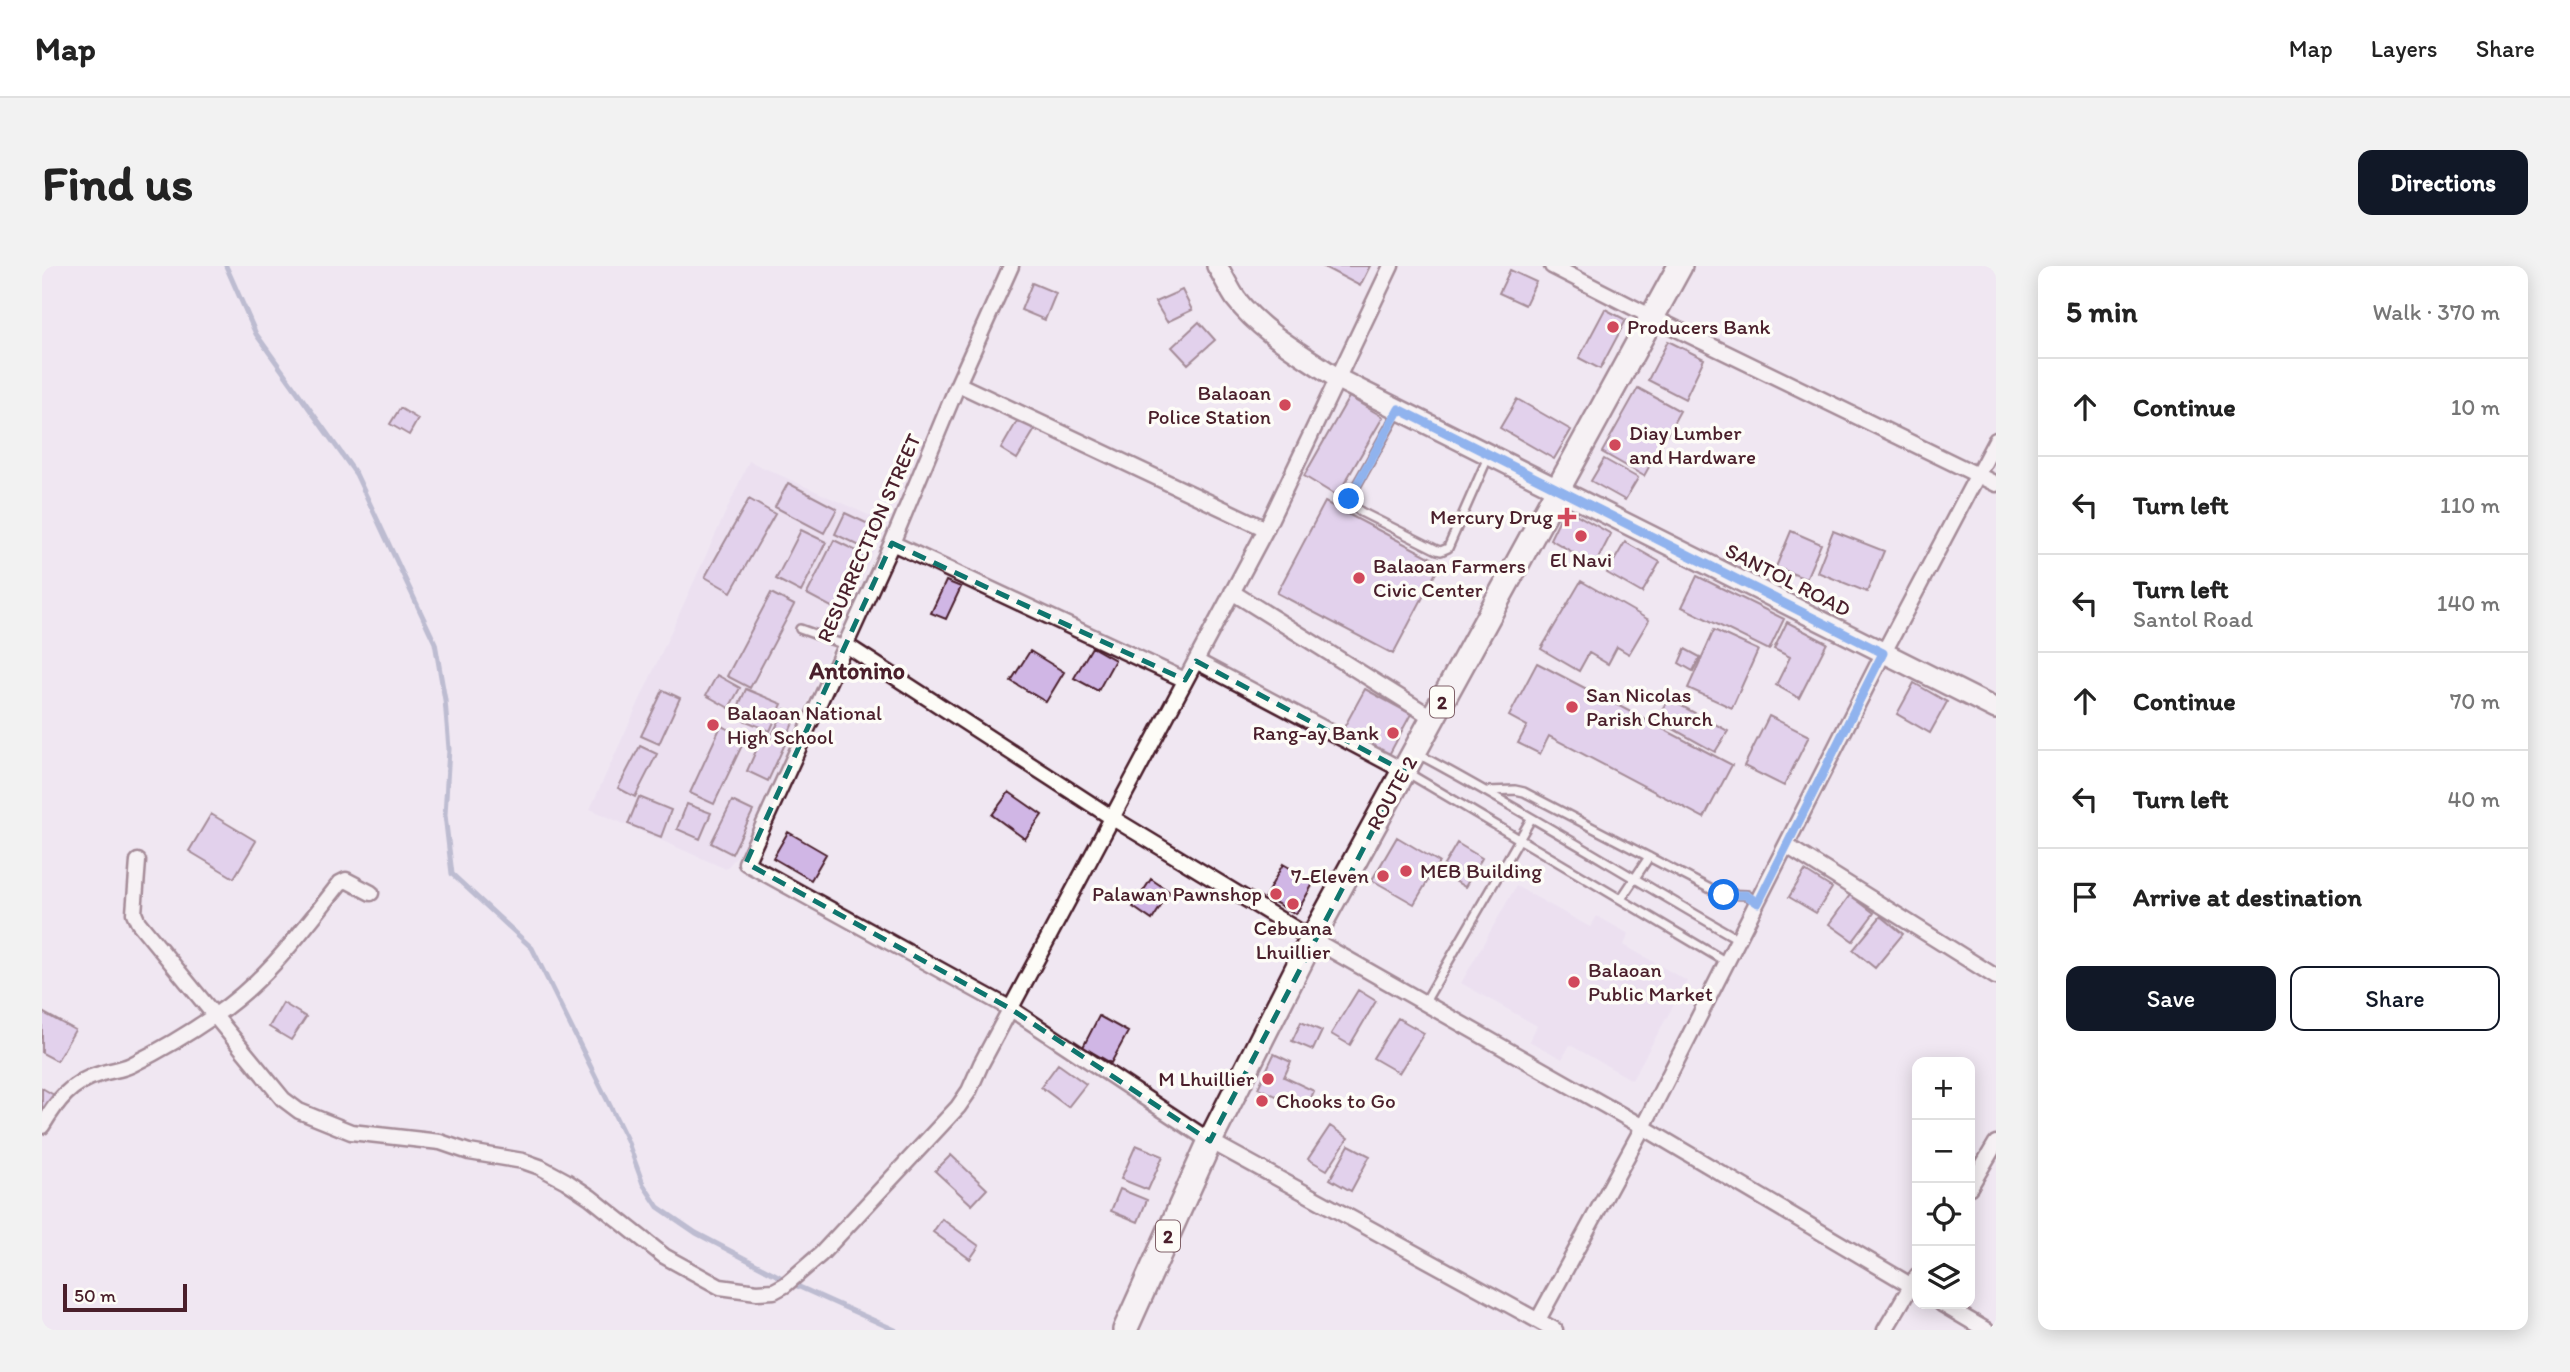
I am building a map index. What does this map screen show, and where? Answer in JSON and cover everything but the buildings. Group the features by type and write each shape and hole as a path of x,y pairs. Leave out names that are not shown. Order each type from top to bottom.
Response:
{"highway":[{"name":"ROUTE 2","path":"1125,1330 1210,1142 1312,939 1680,266"}],"main road":[{"name":"SANTOL ROAD","path":"1217,266 1249,314 1264,328 1338,379 1996,709"}],"street":[{"name":"RESURRECTION STREET","path":"1011,266 958,384 892,544 746,863 1011,1009"},
{"path":"138,861 134,913 138,922 282,1099 299,1111 351,1132 440,1142 486,1156 523,1161 540,1167 590,1197 664,1256 720,1287 757,1292 774,1290 785,1285 821,1254 943,1124 969,1091 1111,817 1266,528 1391,266"},
{"path":"1552,266 1996,484"},
{"path":"958,384 1266,528"},
{"path":"1538,1320 1643,1127 1883,653 1996,440"},
{"path":"892,544 1185,680"},
{"path":"1232,592 1433,718"},
{"path":"845,645 1111,817 1312,939 1912,1282"},
{"path":"1196,661 1409,762"},
{"path":"1787,846 1996,977"},
{"path":"42,1126 59,1099 71,1087 87,1078 133,1064 215,1016 268,971 340,883 346,880 371,893"},
{"path":"1011,1009 1210,1142 1555,1330"},
{"path":"1972,1183 1996,1143"},
{"path":"1885,1330 1912,1289"},
{"path":"1950,1309 1986,1330"}],"lane":[{"path":"1399,409 1349,502 1361,512 1437,550 1448,548 1489,453"},
{"path":"800,629 845,645"},
{"path":"1409,762 1487,791 1634,880 1739,939"},
{"path":"1409,762 1520,840 1728,963"},
{"path":"1487,791 1524,792 1720,894 1746,895 1758,903"},
{"path":"1424,1002 1531,819"},
{"path":"1621,899 1649,857"}],"highlighted area":[{"path":"892,543 1185,680 1196,661 1404,771 1210,1141 1011,1009 746,863"}],"shaded area":[{"name":"Balaoan National High School","path":"749,461 886,523 744,848 726,869 590,809"},
{"name":"Balaoan Public Market","path":"1516,886 1590,927 1597,916 1629,934 1624,945 1687,981 1632,1080 1570,1045 1562,1059 1529,1041 1537,1026 1461,983"}],"waterway":[{"path":"226,266 256,334 356,474 435,643 445,700 449,749 445,815 452,874 532,948 627,1140 643,1184 658,1207 696,1233 784,1279"},
{"path":"795,1285 895,1330"}],"place":[{"name":"Producers Bank","path":"1613,327"},
{"name":"Balaoan Police Station","path":"1285,405"},
{"name":"Diay Lumber and Hardware","path":"1615,445"},
{"name":"Mercury Drug","path":"1567,517"},
{"name":"El Navi","path":"1581,536"},
{"name":"Balaoan Farmers Civic Center","path":"1359,578"},
{"name":"San Nicolas Parish Church","path":"1572,707"},
{"name":"Balaoan National High School","path":"713,725"},
{"name":"Rang-ay Bank","path":"1393,733"},
{"name":"MEB Building","path":"1406,871"},
{"name":"7-Eleven","path":"1383,876"},
{"name":"Palawan Pawnshop","path":"1276,894"},
{"name":"Cebuana Lhuillier","path":"1293,904"},
{"name":"Balaoan Public Market","path":"1574,982"},
{"name":"M Lhuillier","path":"1268,1079"},
{"name":"Chooks to Go","path":"1262,1101"}],"district":[{"name":"Antonino","path":"857,671"}],"route":[{"path":"1349,499 1399,409 1883,653 1758,903 1746,895 1724,895"}]}
